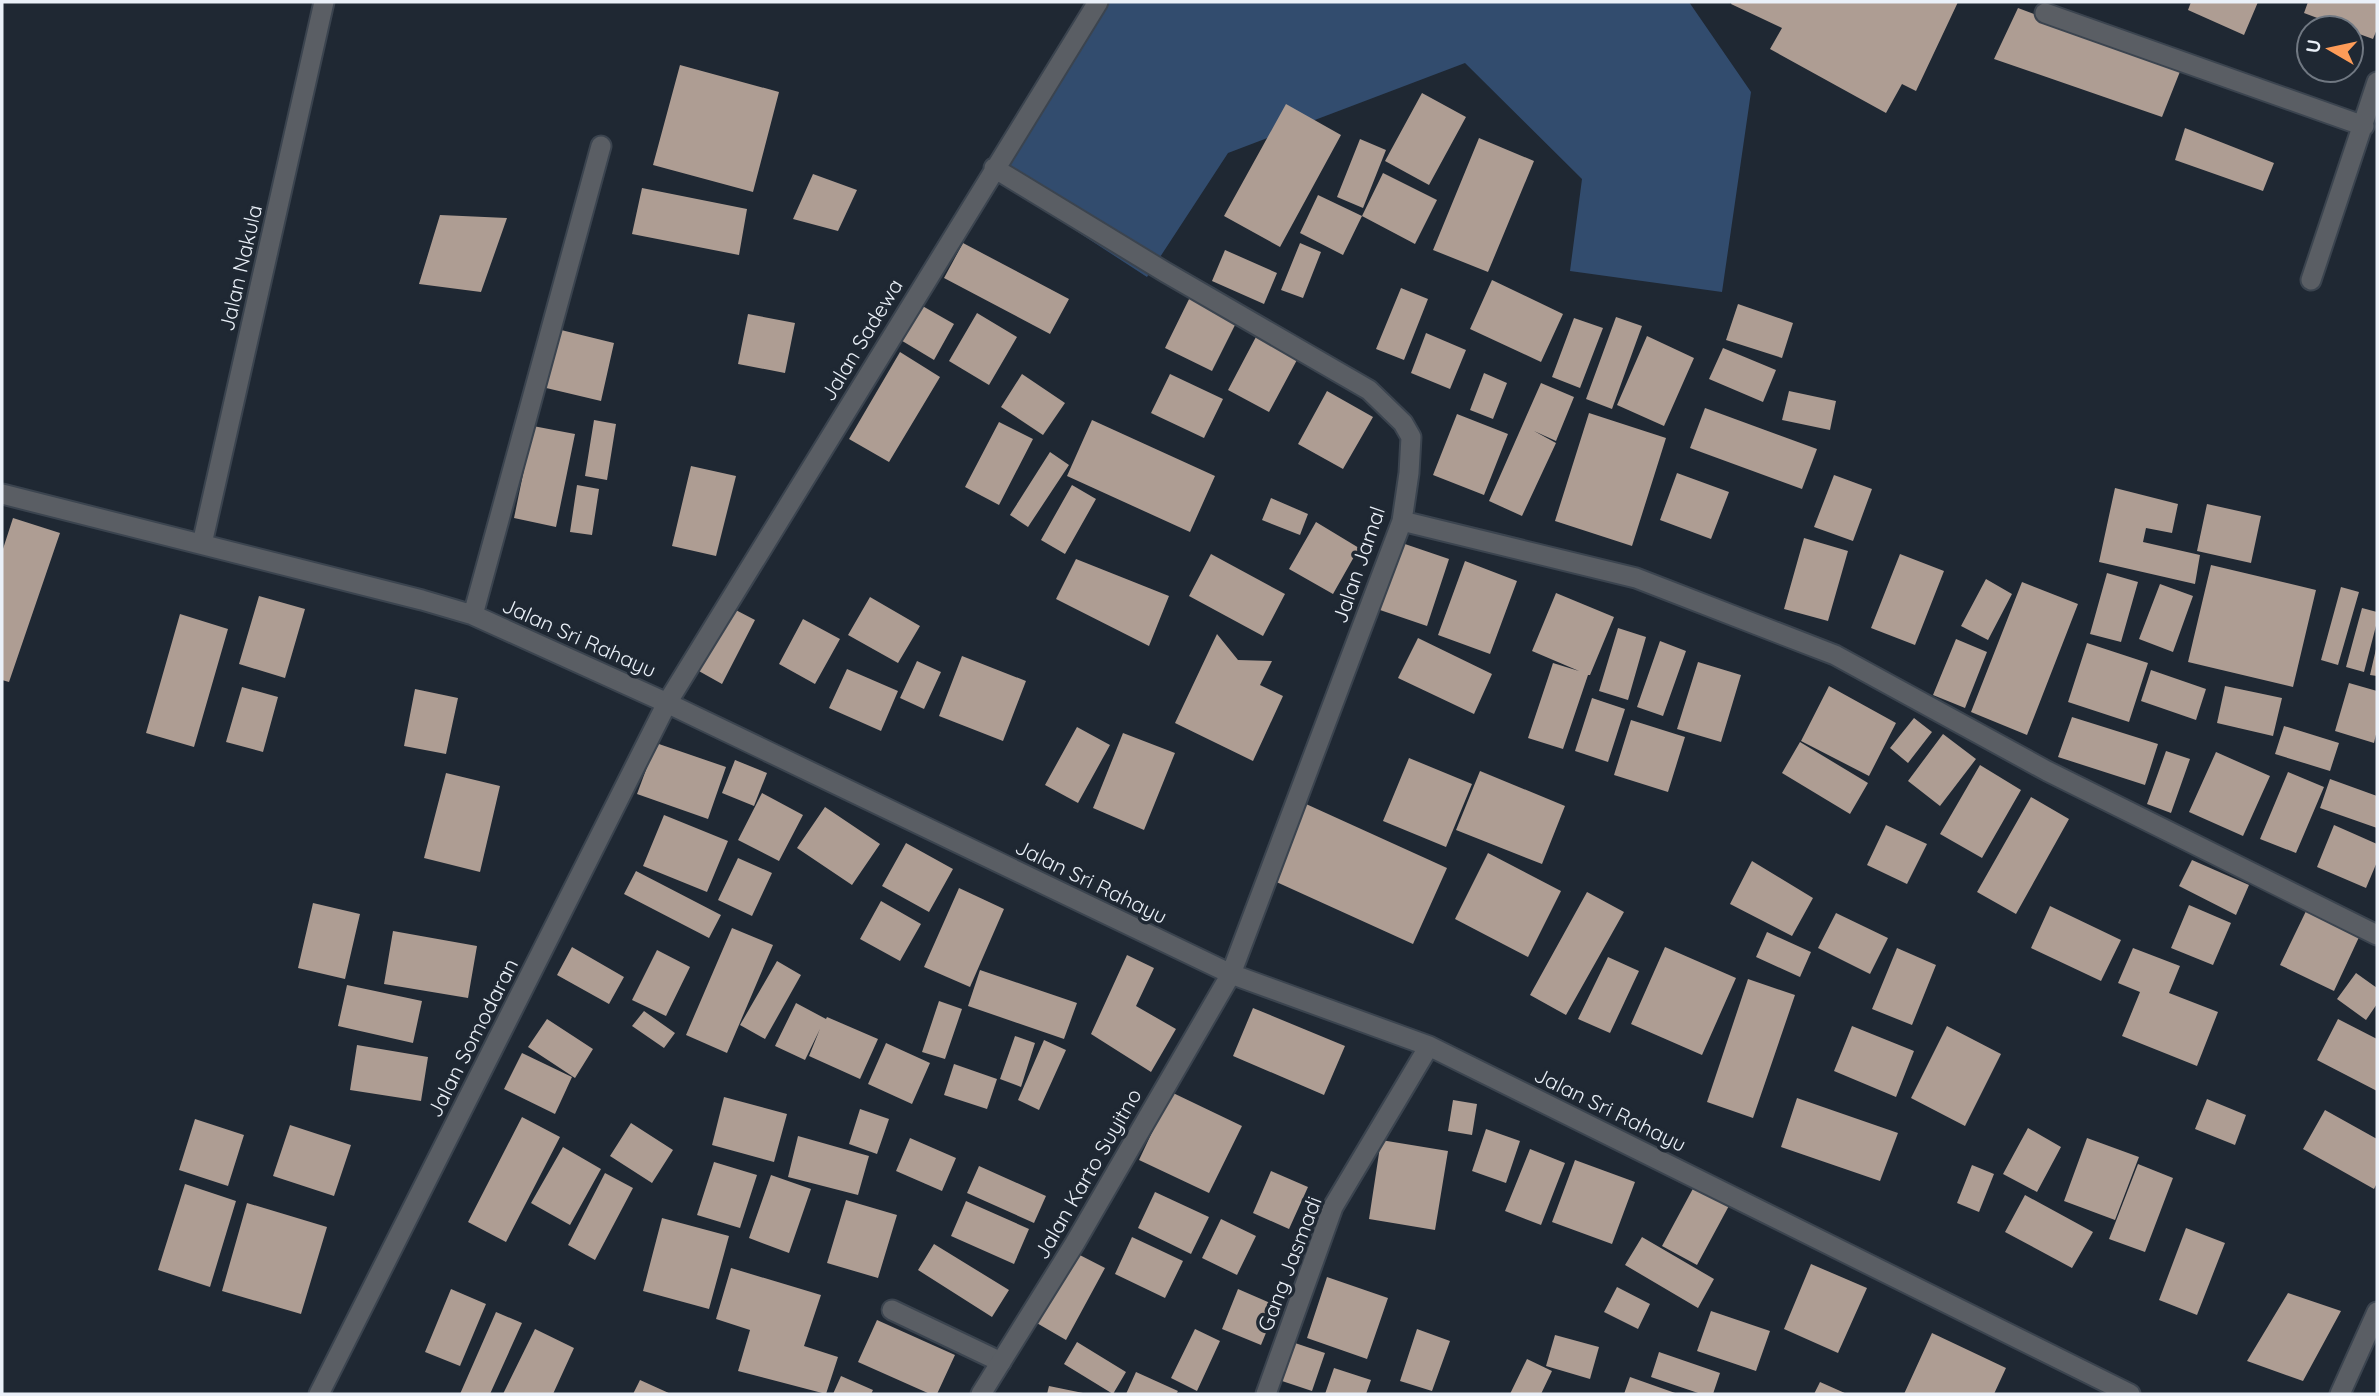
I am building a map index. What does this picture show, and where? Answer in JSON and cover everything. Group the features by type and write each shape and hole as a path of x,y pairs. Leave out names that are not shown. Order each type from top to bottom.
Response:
{"street":[{"name":"Jalan Nakula","path":"202,544 324,2"},
{"name":"Jalan Sadewa","path":"667,702 1098,2"},
{"path":"2045,13 2364,126"},
{"path":"2311,280 2377,82"},
{"path":"473,615 601,146"},
{"name":"Jalan Jamal","path":"994,168 1165,272 1369,390 1403,423 1411,437 1402,521 1231,974"},
{"name":"Jalan Sri Rahayu","path":"2,494 473,615 667,702 1231,974 1429,1046 2130,1394"},
{"path":"1402,521 1636,578 1835,655 2047,771 2377,934"},
{"name":"Jalan Somodaran","path":"319,1394 667,702"},
{"name":"Jalan Karto Suyitno","path":"981,1394 1075,1243 1231,974"},
{"name":"Gang Jasmadi","path":"1266,1394 1333,1207 1429,1046"},
{"path":"892,1310 1001,1362"},
{"path":"2340,1394 2377,1312"}],"shaded area":[{"path":"1093,2 1689,2 1751,92 1722,292 1570,271 1582,179 1465,63 1228,153 1147,277 984,171"}],"building":[{"path":"1958,2 1916,91 1902,84 1886,113 1770,49 1782,28 1731,4"},
{"path":"2191,2 2258,2 2244,35 2188,10"},
{"path":"2308,2 2377,2 2377,29 2373,39 2365,36 2365,14 2304,13"},
{"path":"2018,8 2181,69 2162,117 1994,59"},
{"path":"680,65 779,92 753,192 653,165"},
{"path":"1422,93 1466,117 1429,185 1385,161"},
{"path":"1286,104 1341,135 1280,247 1224,216"},
{"path":"2185,128 2274,163 2263,191 2175,160"},
{"path":"1479,138 1534,161 1488,272 1433,250"},
{"path":"1360,139 1386,150 1363,208 1337,197"},
{"path":"1383,173 1437,200 1415,244 1362,216"},
{"path":"813,174 857,190 838,231 793,219"},
{"path":"642,188 747,209 739,255 632,234"},
{"path":"1318,195 1362,216 1343,255 1300,233"},
{"path":"440,215 507,218 481,292 419,284"},
{"path":"963,243 1069,299 1050,334 944,278"},
{"path":"1300,243 1321,252 1303,298 1281,290"},
{"path":"1225,250 1277,273 1264,304 1212,281"},
{"path":"1492,280 1563,314 1541,362 1470,329"},
{"path":"1401,288 1428,299 1404,360 1376,349"},
{"path":"1192,293 1239,317 1212,371 1165,348"},
{"path":"919,304 954,324 934,360 899,339"},
{"path":"1738,304 1793,323 1782,358 1726,340"},
{"path":"977,313 1017,337 989,385 949,361"},
{"path":"748,314 795,323 785,373 738,364"},
{"path":"1616,317 1642,326 1612,409 1586,399"},
{"path":"1574,318 1603,328 1580,388 1552,377"},
{"path":"557,329 614,343 601,401 542,387"},
{"path":"1426,333 1466,350 1450,389 1411,373"},
{"path":"1257,335 1298,358 1269,412 1228,390"},
{"path":"1647,336 1694,358 1664,426 1617,405"},
{"path":"1723,348 1776,370 1763,402 1709,379"},
{"path":"900,352 940,377 889,462 849,439"},
{"path":"1484,373 1507,383 1493,419 1470,410"},
{"path":"1022,374 1065,403 1043,435 1001,407"},
{"path":"1170,374 1223,399 1204,438 1151,413"},
{"path":"1541,383 1574,397 1556,441 1534,431 1556,443 1522,516 1489,501"},
{"path":"1327,391 1373,417 1343,469 1298,444"},
{"path":"1789,391 1836,401 1830,430 1782,420"},
{"path":"1705,408 1817,449 1802,489 1690,448"},
{"path":"1589,413 1666,438 1632,546 1555,521"},
{"path":"1457,414 1508,434 1484,495 1433,475"},
{"path":"594,420 616,424 607,480 585,476"},
{"path":"1092,420 1215,476 1190,532 1067,476"},
{"path":"999,422 1033,439 999,505 965,487"},
{"path":"533,426 575,434 556,527 514,518"},
{"path":"1050,452 1069,465 1028,527 1010,515"},
{"path":"691,466 736,476 716,556 672,546"},
{"path":"1677,473 1729,492 1711,539 1660,520"},
{"path":"1834,475 1872,489 1853,541 1814,527"},
{"path":"577,485 599,489 592,535 570,532"},
{"path":"1072,485 1096,499 1065,554 1041,540"},
{"path":"2115,488 2178,504 2172,533 2146,528 2143,542 2200,555 2195,584 2099,562"},
{"path":"1271,498 1308,514 1300,535 1262,520"},
{"path":"2207,504 2261,516 2251,563 2197,551"},
{"path":"13,518 60,533 9,682 2,680 2,552"},
{"path":"1316,522 1359,548 1333,594 1289,569"},
{"path":"1804,538 1848,551 1828,621 1784,609"},
{"path":"1402,543 1449,559 1427,626 1380,610"},
{"path":"1211,554 1285,594 1263,636 1189,596"},
{"path":"1900,554 1944,571 1915,645 1871,628"},
{"path":"1076,559 1169,596 1149,646 1056,599"},
{"path":"1465,561 1517,581 1490,654 1438,635"},
{"path":"2211,565 2316,590 2293,687 2188,662"},
{"path":"2107,573 2138,582 2121,642 2090,634"},
{"path":"1986,579 2012,594 1988,640 1961,626"},
{"path":"2022,582 2078,604 2027,735 1971,712"},
{"path":"2160,584 2193,596 2173,652 2139,639"},
{"path":"2341,587 2359,592 2338,665 2321,660"},
{"path":"1556,593 1614,617 1588,675 1563,749 1528,738 1553,663 1579,671 1532,651"},
{"path":"259,596 305,609 285,678 239,664"},
{"path":"870,597 920,626 898,663 848,635"},
{"path":"730,607 755,620 722,684 697,670"},
{"path":"2362,608 2377,612 2377,622 2364,672 2346,667"},
{"path":"180,614 228,629 194,747 146,733"},
{"path":"803,619 840,639 815,684 779,664"},
{"path":"1618,628 1646,637 1628,700 1599,691"},
{"path":"1217,634 1238,660 1272,661 1260,685 1283,696 1253,761 1175,723"},
{"path":"1418,638 1492,674 1474,714 1398,678"},
{"path":"1956,639 1987,652 1965,708 1933,695"},
{"path":"1660,641 1686,651 1663,716 1637,707"},
{"path":"2087,643 2148,663 2129,722 2068,702"},
{"path":"2377,649 2377,676 2370,675"},
{"path":"962,656 1026,681 1003,741 939,716"},
{"path":"917,661 941,672 924,709 900,698"},
{"path":"1698,662 1741,675 1721,742 1677,729"},
{"path":"847,669 898,691 881,731 829,708"},
{"path":"2151,670 2206,689 2196,720 2141,701"},
{"path":"2349,683 2377,691 2377,730 2374,743 2335,731"},
{"path":"1829,686 1896,723 1869,776 1801,741"},
{"path":"2225,686 2282,698 2273,736 2217,723"},
{"path":"242,687 278,697 263,752 226,742"},
{"path":"415,689 458,698 446,754 404,746"},
{"path":"1592,698 1625,709 1608,762 1575,751"},
{"path":"2072,717 2158,744 2145,785 2058,757"},
{"path":"1914,718 1932,732 1908,763 1890,748"},
{"path":"1631,720 1685,737 1668,792 1614,775"},
{"path":"2284,726 2339,743 2330,771 2275,754"},
{"path":"1077,727 1110,745 1078,803 1045,785"},
{"path":"1123,733 1175,753 1144,830 1093,808"},
{"path":"1943,734 1976,759 1940,806 1908,781"},
{"path":"1800,742 1868,783 1850,814 1782,773"},
{"path":"656,743 726,767 708,819 637,794"},
{"path":"2166,751 2190,759 2171,813 2147,804"},
{"path":"2216,752 2270,776 2243,836 2189,812"},
{"path":"1409,758 1472,784 1446,847 1383,821"},
{"path":"735,760 767,773 754,806 722,793"},
{"path":"1980,765 2021,790 1982,858 1940,834"},
{"path":"1480,771 1565,806 1542,864 1456,830"},
{"path":"2288,772 2324,787 2296,853 2260,839"},
{"path":"446,773 500,786 480,872 424,858"},
{"path":"2330,779 2377,796 2377,828 2320,808"},
{"path":"762,793 803,815 779,861 738,840"},
{"path":"2031,797 2069,819 2016,914 1977,892"},
{"path":"1306,804 1447,868 1413,944 1272,880"},
{"path":"825,807 880,844 852,885 797,848"},
{"path":"664,815 728,841 707,892 643,866"},
{"path":"1886,825 1927,844 1907,884 1867,865"},
{"path":"2334,825 2377,844 2377,862 2366,888 2317,867"},
{"path":"906,843 953,869 929,912 882,886"},
{"path":"1488,853 1561,891 1528,957 1455,919"},
{"path":"738,858 772,873 752,916 718,900"},
{"path":"2192,860 2249,885 2236,915 2179,886"},
{"path":"1752,861 1813,898 1792,936 1730,904"},
{"path":"636,871 721,915 709,938 624,894"},
{"path":"959,888 1004,909 970,987 924,967"},
{"path":"1587,892 1624,912 1566,1015 1530,995"},
{"path":"881,901 921,924 900,961 860,939"},
{"path":"313,903 360,914 345,979 298,968"},
{"path":"2189,905 2231,923 2213,965 2171,948"},
{"path":"2050,906 2121,940 2101,981 2031,948"},
{"path":"2307,909 2360,935 2334,991 2280,965"},
{"path":"1836,913 1888,938 1870,974 1818,948"},
{"path":"732,928 773,945 727,1053 686,1035"},
{"path":"393,931 477,946 468,998 384,984"},
{"path":"1767,932 1811,952 1800,977 1756,957"},
{"path":"572,947 624,977 609,1004 557,975"},
{"path":"1665,947 1736,978 1702,1055 1631,1024"},
{"path":"1897,948 1936,965 1912,1025 1872,1009"},
{"path":"2133,948 2180,966 2169,993 2218,1012 2197,1066 2122,1036 2140,992 2118,983"},
{"path":"657,950 690,967 666,1016 632,1000"},
{"path":"1127,955 1154,968 1136,1006 1176,1029 1151,1072 1091,1034"},
{"path":"1608,957 1639,971 1610,1033 1578,1019"},
{"path":"777,961 801,975 765,1039 740,1025"},
{"path":"980,970 1077,1003 1064,1039 968,1006"},
{"path":"2356,973 2377,988 2377,1004 2366,1020 2337,999"},
{"path":"1748,979 1795,995 1753,1118 1707,1102"},
{"path":"347,985 422,1001 413,1043 338,1026"},
{"path":"939,1001 962,1009 945,1059 922,1052"},
{"path":"796,1003 826,1019 827,1017 878,1039 860,1079 809,1056 820,1029 805,1060 775,1046"},
{"path":"1253,1008 1345,1046 1324,1095 1233,1056"},
{"path":"644,1011 675,1033 664,1048 632,1026"},
{"path":"547,1019 593,1049 575,1078 528,1047"},
{"path":"2338,1019 2377,1039 2377,1091 2317,1060"},
{"path":"1852,1026 1914,1051 1896,1097 1834,1071"},
{"path":"1947,1026 2001,1054 1965,1126 1911,1098"},
{"path":"1015,1036 1035,1043 1021,1087 1000,1079"},
{"path":"1044,1040 1066,1050 1039,1110 1018,1100"},
{"path":"886,1043 930,1063 912,1104 868,1084"},
{"path":"357,1045 428,1057 421,1101 350,1090"},
{"path":"522,1053 572,1077 555,1114 504,1089"},
{"path":"954,1064 997,1079 987,1109 944,1095"},
{"path":"1171,1092 1242,1126 1209,1193 1139,1160"},
{"path":"724,1097 787,1114 774,1162 712,1145"},
{"path":"1797,1098 1898,1133 1880,1181 1781,1147"},
{"path":"2207,1099 2246,1115 2235,1145 2195,1129"},
{"path":"1453,1100 1477,1104 1472,1135 1448,1131"},
{"path":"860,1109 889,1119 877,1154 849,1144"},
{"path":"2325,1110 2377,1139 2377,1183 2374,1189 2303,1149"},
{"path":"522,1117 560,1137 506,1242 468,1222"},
{"path":"195,1119 244,1135 228,1186 179,1170"},
{"path":"631,1123 673,1150 652,1183 610,1156"},
{"path":"290,1125 351,1145 334,1196 273,1176"},
{"path":"2028,1128 2061,1147 2037,1192 2003,1174"},
{"path":"1486,1129 1520,1141 1506,1183 1472,1171"},
{"path":"798,1136 869,1156 858,1195 788,1177"},
{"path":"910,1138 956,1158 942,1191 896,1171"},
{"path":"2087,1138 2139,1157 2115,1220 2064,1201"},
{"path":"1381,1140 1448,1151 1435,1230 1369,1219"},
{"path":"563,1147 601,1169 570,1225 531,1203"},
{"path":"1530,1149 1565,1163 1541,1225 1505,1211"},
{"path":"1575,1160 1635,1182 1612,1244 1552,1222"},
{"path":"714,1162 757,1175 740,1228 697,1215"},
{"path":"2138,1164 2173,1178 2145,1252 2109,1239"},
{"path":"1972,1165 1994,1174 1979,1212 1957,1203"},
{"path":"979,1166 1046,1196 1034,1223 967,1193"},
{"path":"1271,1171 1308,1187 1289,1229 1253,1213"},
{"path":"605,1173 633,1188 595,1260 568,1245"},
{"path":"771,1175 811,1189 789,1253 749,1238"},
{"path":"1696,1183 1731,1202 1697,1265 1662,1246"},
{"path":"185,1184 236,1201 210,1287 158,1270"},
{"path":"1155,1192 1209,1217 1191,1254 1138,1228"},
{"path":"2025,1195 2093,1232 2072,1268 2005,1232"},
{"path":"846,1200 897,1215 878,1278 827,1263"},
{"path":"966,1201 1029,1229 1014,1264 951,1236"},
{"path":"247,1203 327,1227 301,1314 222,1291"},
{"path":"662,1218 729,1236 709,1309 643,1291"},
{"path":"1221,1219 1256,1236 1237,1275 1202,1258"},
{"path":"2186,1228 2225,1243 2197,1315 2159,1300"},
{"path":"1132,1237 1183,1261 1165,1298 1115,1274"},
{"path":"1642,1237 1714,1279 1698,1308 1625,1265"},
{"path":"934,1244 1009,1290 992,1317 918,1270"},
{"path":"1072,1251 1105,1268 1066,1340 1035,1322"},
{"path":"1811,1264 1867,1288 1838,1353 1784,1329"},
{"path":"731,1268 821,1295 804,1346 838,1357 826,1394 738,1371 750,1330 716,1319"},
{"path":"1327,1277 1388,1298 1367,1359 1307,1338"},
{"path":"1617,1287 1650,1304 1638,1329 1604,1312"},
{"path":"451,1289 486,1304 460,1366 425,1352"},
{"path":"1238,1289 1277,1306 1261,1345 1222,1329"},
{"path":"2288,1293 2341,1311 2303,1381 2247,1361"},
{"path":"1711,1311 1770,1331 1756,1371 1697,1351"},
{"path":"496,1312 522,1323 490,1394 460,1394"},
{"path":"877,1320 955,1355 937,1394 930,1394 858,1362"},
{"path":"535,1329 574,1348 553,1394 503,1394"},
{"path":"1195,1329 1220,1341 1197,1391 1171,1378"},
{"path":"1417,1329 1450,1341 1432,1391 1400,1381"},
{"path":"1932,1333 2006,1368 1994,1394 1904,1394"},
{"path":"1555,1335 1599,1347 1590,1379 1546,1366"},
{"path":"1077,1342 1126,1372 1113,1394 1064,1364"},
{"path":"1292,1342 1325,1353 1312,1391 1279,1380"},
{"path":"1659,1352 1720,1373 1713,1394 1701,1394 1651,1377"},
{"path":"1527,1359 1552,1371 1541,1394 1510,1394"},
{"path":"1334,1368 1371,1380 1366,1394 1325,1394"},
{"path":"1136,1372 1178,1391 1176,1394 1126,1394"},
{"path":"841,1376 873,1390 871,1394 833,1394"},
{"path":"1630,1377 1678,1394 1624,1394"},
{"path":"640,1380 671,1394 633,1394"},
{"path":"1820,1382 1847,1394 1814,1394"},
{"path":"1049,1386 1083,1393 1083,1394 1047,1394"}]}
